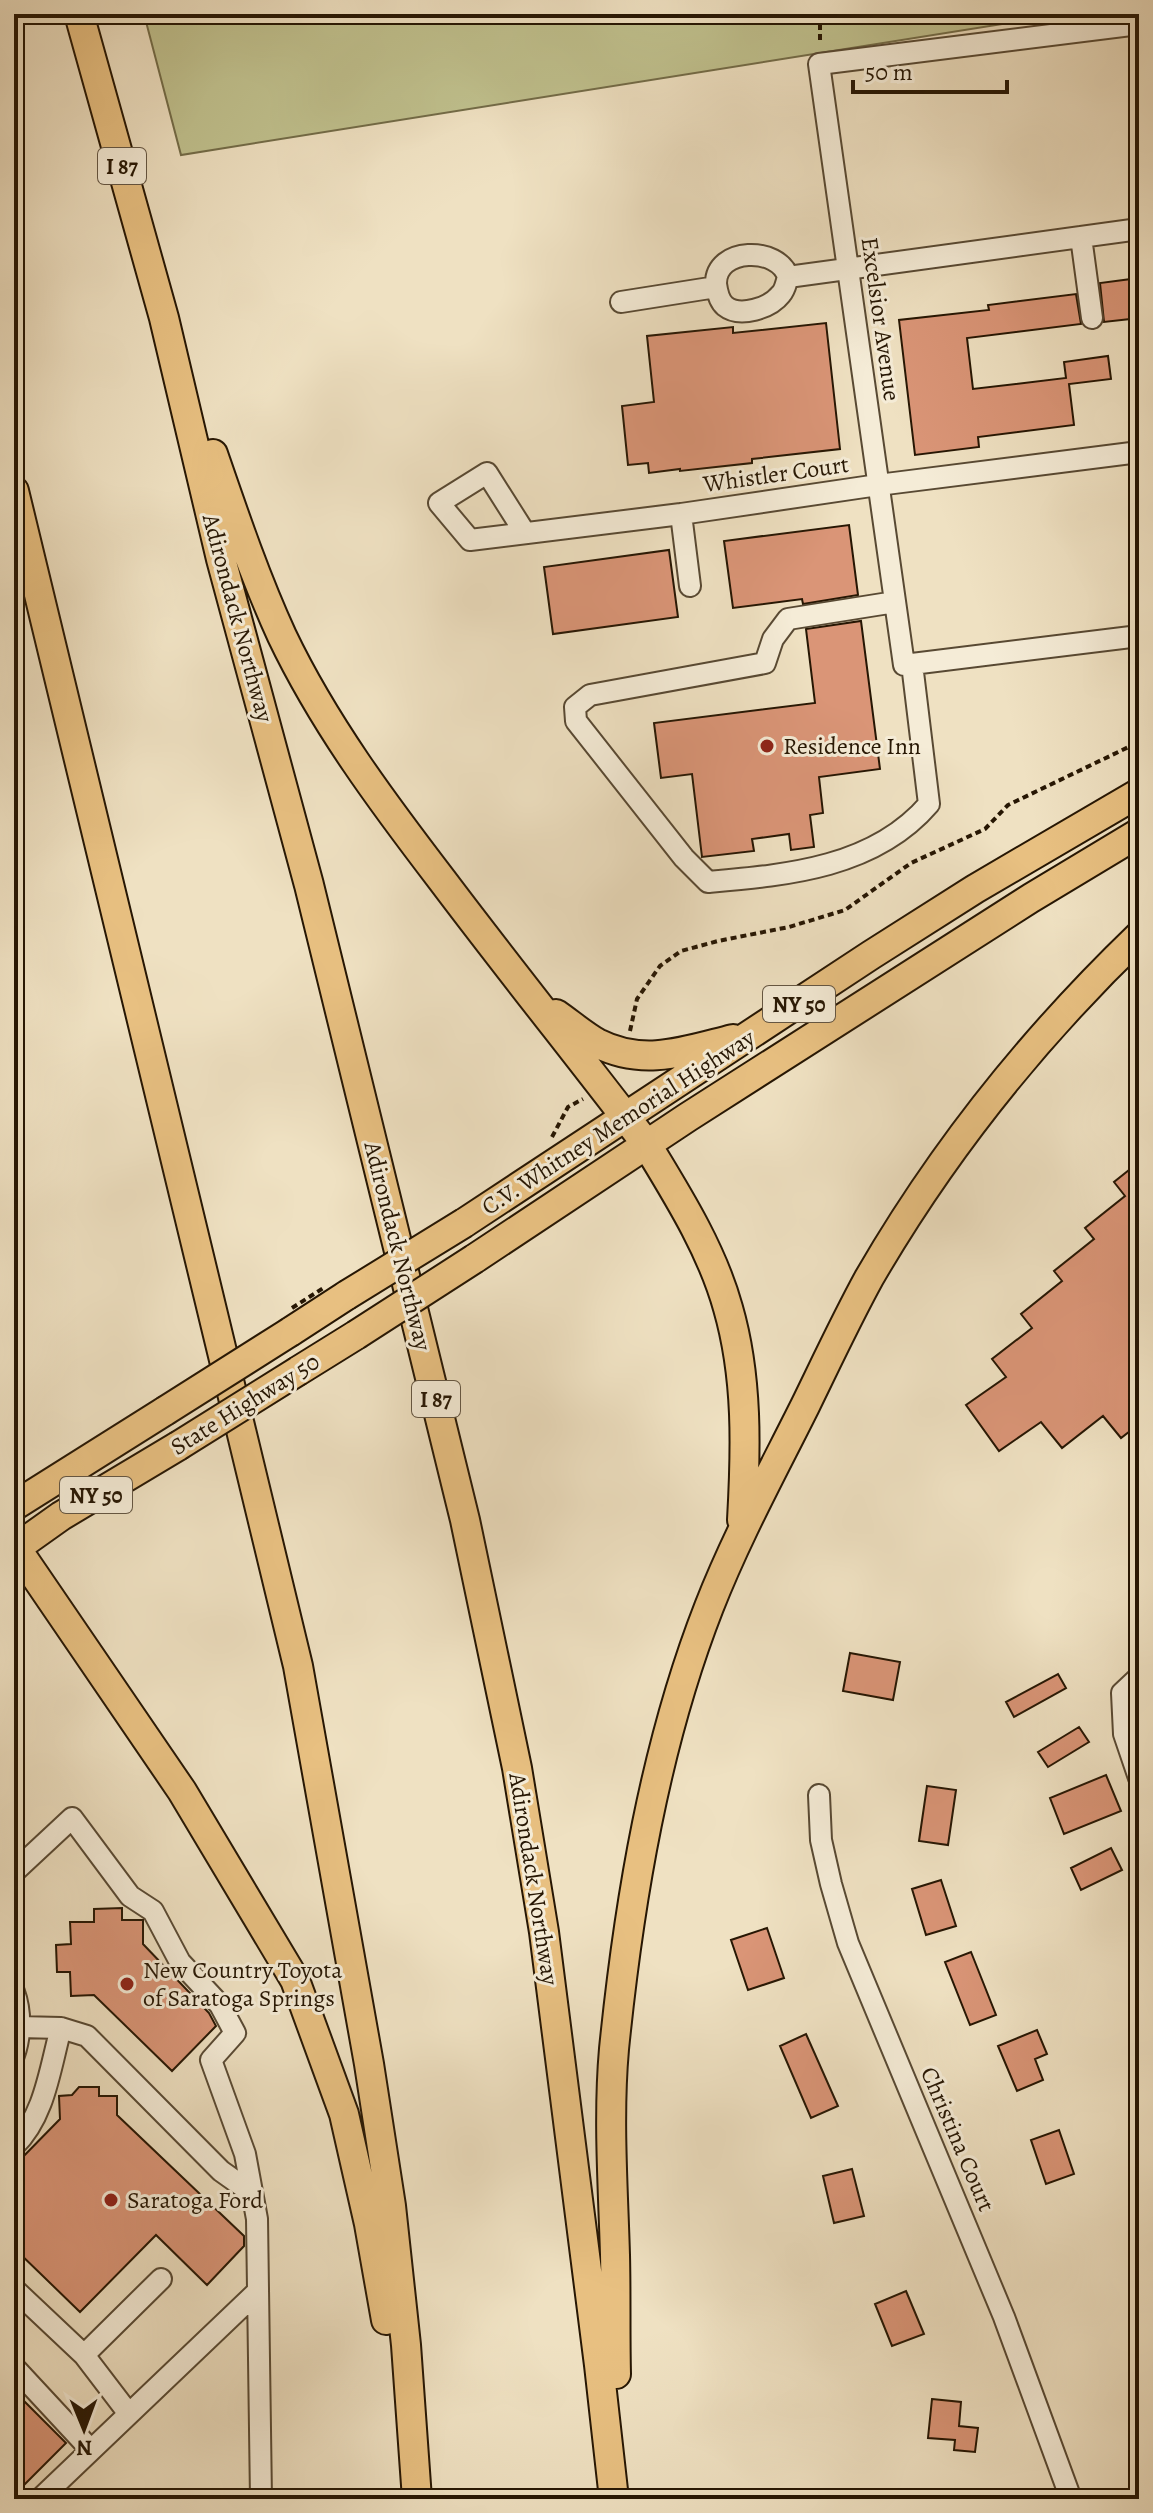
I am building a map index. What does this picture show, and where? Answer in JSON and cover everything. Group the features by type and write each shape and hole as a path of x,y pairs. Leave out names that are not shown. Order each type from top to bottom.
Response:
{"highway":[{"name":"Adirondack Northway","path":"79,14 164,318 221,559 309,885 465,1520 517,1768 544,1932 615,2499"},
{"path":"164,318 249,557 283,637 324,712 362,772 647,1145 678,1195 712,1263 728,1307 738,1354 746,1444 742,1533"},
{"path":"14,491 298,1666 369,2064 391,2206 406,2345 416,2491"},
{"name":"C.V. Whitney Memorial Highway","path":"464,1223 975,889 1139,793"},
{"name":"C.V. Whitney Memorial Highway","path":"474,1259 1031,898 1139,833"},
{"path":"615,2499 611,2092 622,1983 640,1864 656,1789 680,1696 709,1608 742,1533 869,1279 944,1162 1026,1054 1139,936"},
{"path":"528,993 594,1041 614,1051 661,1057 753,1034"},
{"name":"State Highway 50","path":"14,1506 165,1411 289,1321 338,1290 464,1223"},
{"name":"State Highway 50","path":"15,1546 474,1259"},
{"path":"15,1546 182,1791 295,1980 344,2114 369,2224 416,2491"}],"street":[{"path":"819,64 1139,24"},
{"name":"Excelsior Avenue","path":"819,64 904,665 912,664"},
{"path":"788,277 1139,229"},
{"path":"1081,237 1092,318"},
{"path":"765,256 778,261 788,277 783,292 772,303 758,309 739,311 725,306 717,293 716,275 720,267 727,260 738,257 765,256"},
{"path":"621,302 716,287"},
{"name":"Whistler Court","path":"525,533 1139,452"},
{"path":"681,514 690,586"},
{"path":"895,602 788,619 773,639 765,663 590,695 575,707 576,721 684,858 708,882 818,869 873,848 914,822 929,804 912,664 1139,636"},
{"path":"1139,1677 1122,1693 1124,1734 1139,1778"},
{"name":"Christina Court","path":"819,1795 821,1840 848,1943 1004,2317 1071,2499"},
{"path":"14,1872 72,1818 130,1896 153,1911 180,1962 220,2005 235,2033 211,2060 245,2154 257,2219 261,2499"},
{"path":"14,1992 19,2027 14,2055"},
{"path":"19,2027 61,2028 87,2036 221,2171 252,2193"},
{"path":"14,2146 23,2137 40,2107 61,2028"},
{"path":"84,2355 161,2279"},
{"path":"14,2289 84,2355 129,2414"},
{"path":"40,2499 258,2291"},
{"path":"14,2367 91,2450"}],"path":[{"path":"819,64 820,14"},
{"path":"627,1053 637,999 660,966 681,951 789,927 845,910 911,863 985,829 1008,805 1139,742"},
{"path":"550,1140 568,1107 605,1090"},
{"path":"289,1321 338,1290"}],"green space":[{"path":"144,14 1065,14 181,155"}],"building":[{"path":"1139,278 1139,318 1104,322 1100,283"},
{"path":"1076,294 1081,324 967,338 973,389 1066,378 1064,362 1108,356 1111,379 1069,384 1074,425 978,437 979,447 915,455 899,320 989,310 988,305"},
{"path":"826,323 840,449 680,471 649,473 648,463 628,465 622,406 654,402 647,336 733,327 733,333"},
{"path":"849,525 858,595 803,604 802,599 733,608 724,541"},
{"path":"669,550 678,617 553,634 544,567"},
{"name":"Residence Inn","path":"861,621 880,769 819,777 823,813 810,815 814,847 791,850 789,834 752,839 754,851 702,857 692,774 661,778 654,723 815,703 806,629"},
{"path":"1139,1162 1139,1424 1121,1438 1103,1416 1062,1448 1041,1422 999,1451 966,1405 1006,1377 992,1359 1032,1328 1021,1314 1062,1281 1054,1271 1094,1239 1085,1228 1125,1196 1114,1182"},
{"path":"850,1653 900,1662 893,1700 843,1691"},
{"path":"1058,1674 1066,1688 1014,1717 1006,1702"},
{"path":"1079,1727 1089,1742 1048,1767 1038,1752"},
{"path":"1106,1775 1121,1811 1064,1834 1050,1798"},
{"path":"927,1786 956,1790 948,1845 919,1841"},
{"path":"1111,1848 1122,1870 1081,1890 1071,1868"},
{"path":"941,1880 956,1926 926,1935 912,1889"},
{"name":"New Country Toyota of Saratoga Springs","path":"122,1908 122,1920 143,1920 143,1944 209,2013 216,2026 172,2071 94,1995 71,1996 70,1972 57,1972 56,1945 71,1944 70,1922 94,1922 94,1909"},
{"path":"767,1928 784,1978 748,1990 731,1940"},
{"path":"971,1952 996,2015 970,2025 945,1962"},
{"path":"1037,2030 1047,2054 1035,2059 1043,2080 1017,2091 998,2046"},
{"path":"806,2034 838,2106 811,2118 780,2046"},
{"name":"Saratoga Ford","path":"79,2087 99,2087 99,2096 117,2096 117,2115 244,2236 244,2246 207,2285 156,2235 80,2312 14,2248 14,2166 60,2119 59,2096 72,2095"},
{"path":"1059,2130 1074,2174 1046,2184 1031,2140"},
{"path":"852,2169 864,2216 834,2223 823,2176"},
{"path":"906,2291 924,2334 892,2346 875,2304"},
{"path":"14,2391 66,2443 14,2495"},
{"path":"932,2399 961,2402 959,2426 978,2428 975,2452 954,2450 955,2440 928,2438"}],"place":[{"name":"Residence Inn","path":"767,746"},
{"name":"New Country Toyota of Saratoga Springs","path":"127,1984"},
{"name":"Saratoga Ford","path":"111,2200"}]}
